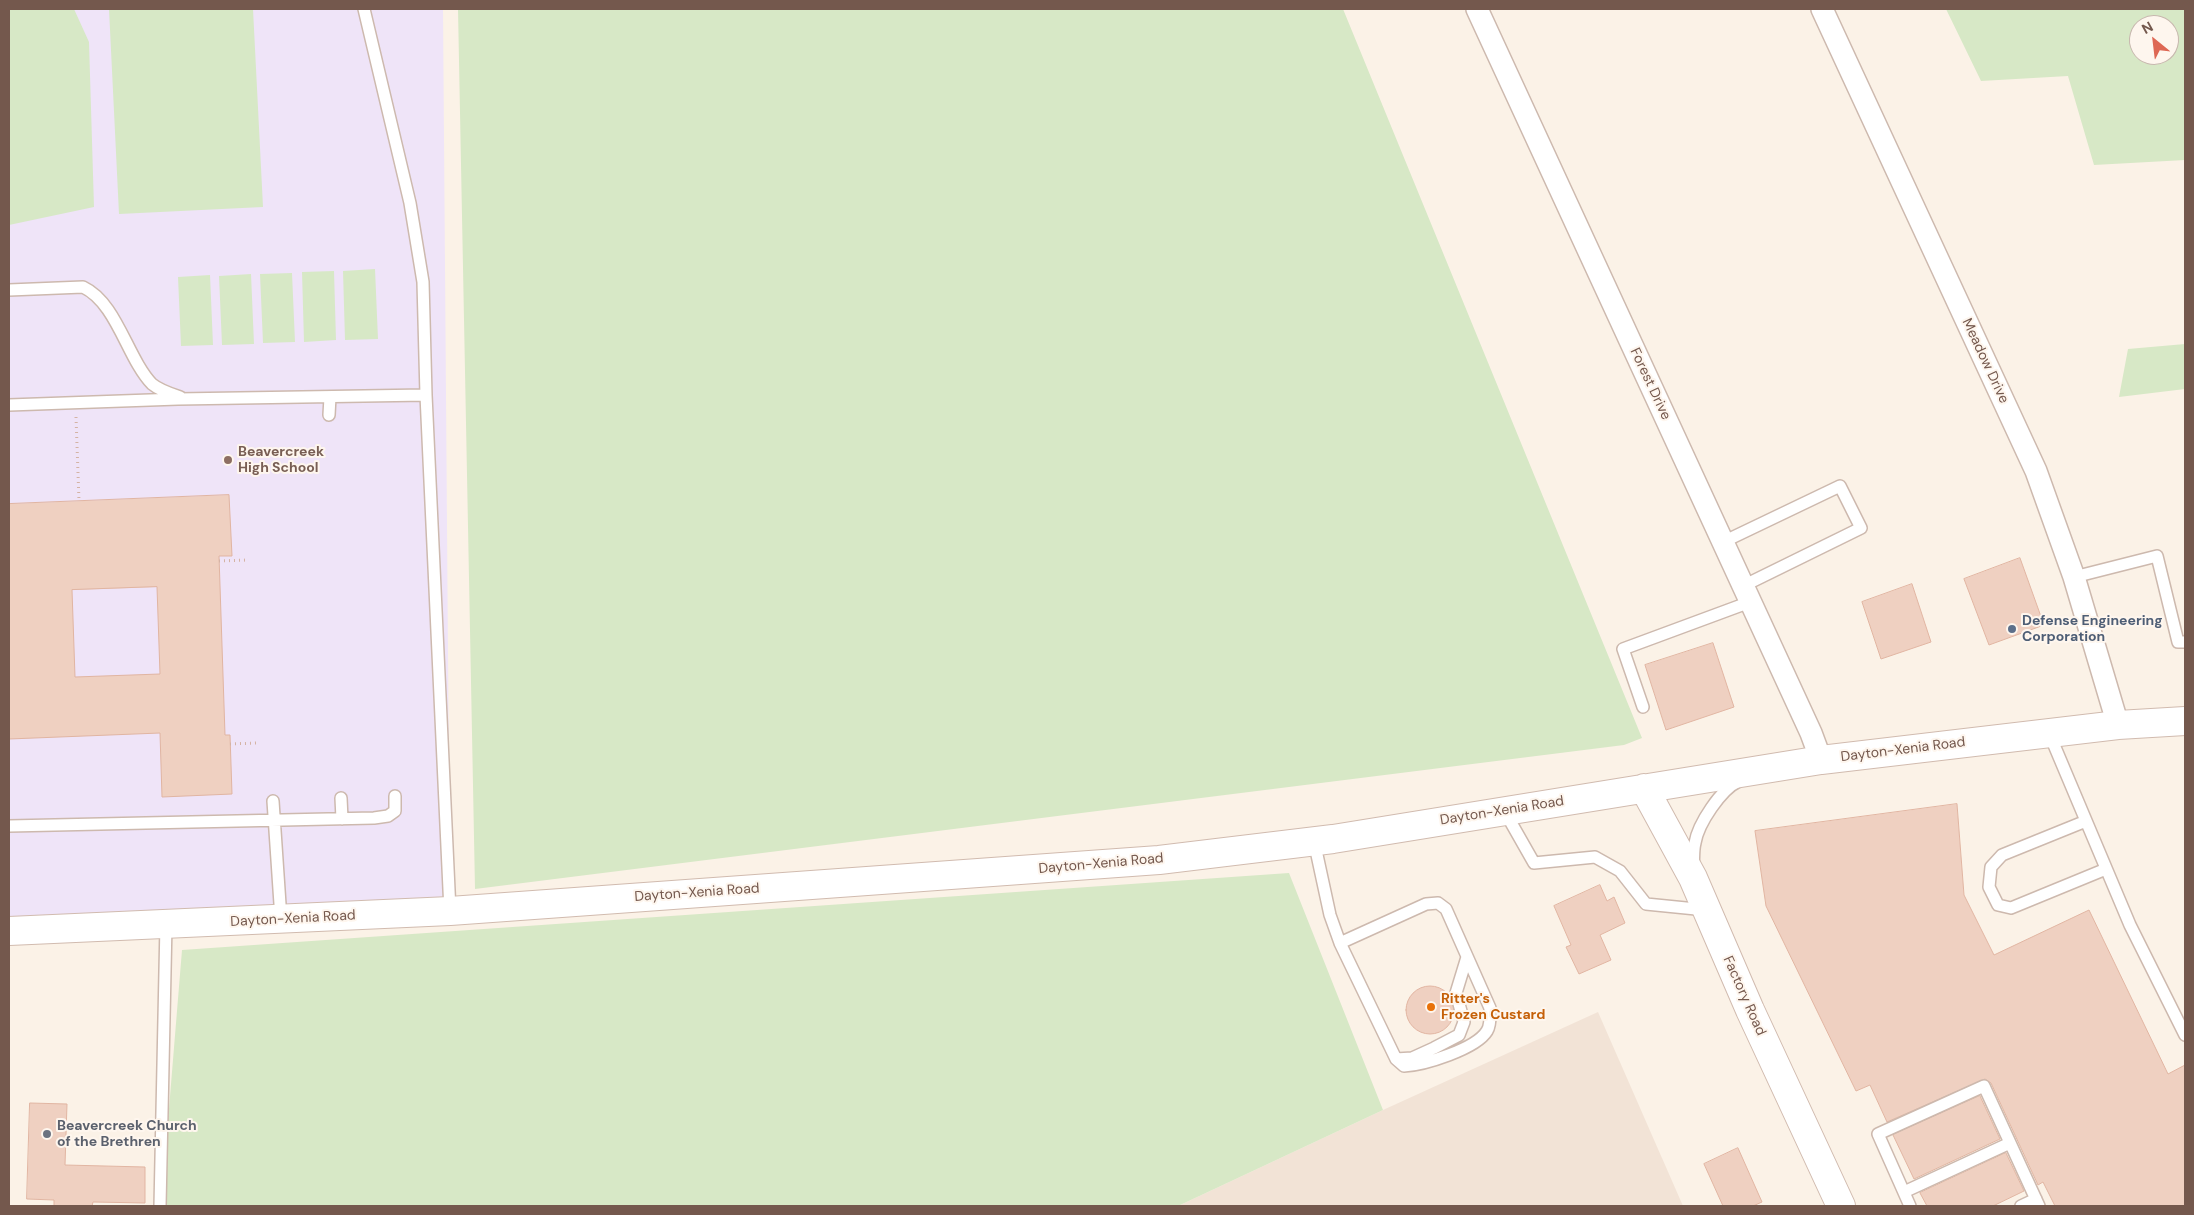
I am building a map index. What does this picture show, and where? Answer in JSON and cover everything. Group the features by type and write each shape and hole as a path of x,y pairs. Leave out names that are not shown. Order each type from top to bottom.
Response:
{"main road":[{"name":"Dayton-Xenia Road","path":"9,931 450,911 1159,860 1314,841 1821,760 2118,725 2185,721"},
{"name":"Factory Road","path":"1644,788 1693,878 1841,1206"}],"street":[{"name":"Forest Drive","path":"1477,9 1811,733 1821,760"},
{"name":"Meadow Drive","path":"1822,9 2036,472 2074,577 2118,725"}],"lane":[{"path":"364,9 410,203 423,282 426,395 450,911"},
{"path":"9,290 83,287 90,290 102,303 153,385 186,399"},
{"path":"9,406 186,399 426,395"},
{"path":"329,415 330,398"},
{"path":"1643,707 1623,649 1747,594 1861,528 1840,486 1723,542"},
{"path":"2074,577 2157,556 2178,642 2185,642"},
{"path":"2049,733 2130,925 2185,1035"},
{"path":"1693,878 1695,842 1709,811 1730,785 1765,768"},
{"path":"9,826 275,822 388,816 395,811 395,796"},
{"path":"342,798 342,819"},
{"path":"273,801 281,920"},
{"path":"1504,810 1534,863 1594,857 1620,871 1646,904 1706,910"},
{"path":"2086,821 2002,855 1990,867 1990,887 1998,905 2011,908 2106,869"},
{"path":"1314,841 1330,915 1340,943 1396,1059 1404,1066 1420,1066 1475,1043 1488,1031 1491,1019 1490,1008 1446,909 1438,904 1426,904 1340,943"},
{"path":"160,1206 166,924"},
{"path":"1396,1059 1412,1058 1458,1035 1464,1022 1456,993 1467,957"},
{"path":"1910,1206 1878,1134 1984,1086 2038,1203 2020,1206"},
{"path":"1904,1192 2010,1143"}],"path":[{"path":"76,403 79,501"},
{"path":"219,562 248,560"},
{"path":"230,744 256,742"}],"shaded area":[{"name":"Beavercreek High School","path":"9,9 443,9 450,911 9,931"},
{"path":"1598,1012 1683,1206 1178,1206 1383,1110"}],"green space":[{"path":"9,9 74,9 89,42 94,207 9,225"},
{"path":"109,9 253,9 263,207 119,214"},
{"path":"458,9 1343,9 1642,738 1624,745 475,889"},
{"path":"1946,9 2185,9 2185,160 2094,165 2068,76 1981,81"},
{"path":"375,269 378,339 345,340 343,271"},
{"path":"334,271 336,340 304,342 302,272"},
{"path":"292,273 295,342 263,343 260,274"},
{"path":"251,274 254,344 222,345 219,276"},
{"path":"210,275 213,345 181,346 178,277"},
{"path":"2185,344 2185,389 2119,397 2128,349"},
{"path":"1289,873 1383,1110 1178,1206 161,1206 182,950"}],"building":[{"name":"Beavercreek High School","path":"229,495 232,556 219,556 225,735 230,735 232,794 162,797 160,733 9,739 9,504","holes":["157,587 160,674 75,677 72,590"]},
{"path":"2020,558 2044,625 1989,645 1964,579"},
{"path":"1912,584 1931,642 1881,659 1862,602"},
{"path":"1713,643 1734,707 1666,730 1645,665"},
{"path":"1957,804 1964,895 1994,955 2089,910 2168,1074 2185,1065 2185,1206 2055,1206 2043,1182 2038,1185 1991,1083 1985,1079 1887,1122 1870,1085 1856,1091 1766,906 1755,831"},
{"path":"1600,885 1607,901 1614,897 1625,923 1600,935 1611,960 1579,974 1566,947 1571,945 1554,906"},
{"name":"Ritter's Frozen Custard","path":"1425,986 1435,986 1444,990 1450,996 1453,1001 1453,1019 1444,1030 1435,1034 1425,1034 1416,1030 1410,1024 1406,1015 1406,1005 1410,996 1416,990"},
{"path":"1980,1096 2000,1139 1914,1179 1893,1135"},
{"name":"Beavercreek Church of the Brethren","path":"30,1103 67,1104 65,1165 145,1167 145,1203 93,1202 92,1206 54,1206 54,1200 27,1199"},
{"path":"1738,1148 1762,1202 1753,1206 1723,1206 1704,1164"},
{"path":"2006,1153 2024,1191 1993,1206 1927,1206 1920,1193"}],"place":[{"name":"Beavercreek High School","path":"228,460"},
{"name":"Defense Engineering Corporation","path":"2012,629"},
{"name":"Ritter's Frozen Custard","path":"1431,1007"},
{"name":"Beavercreek Church of the Brethren","path":"47,1134"}]}
